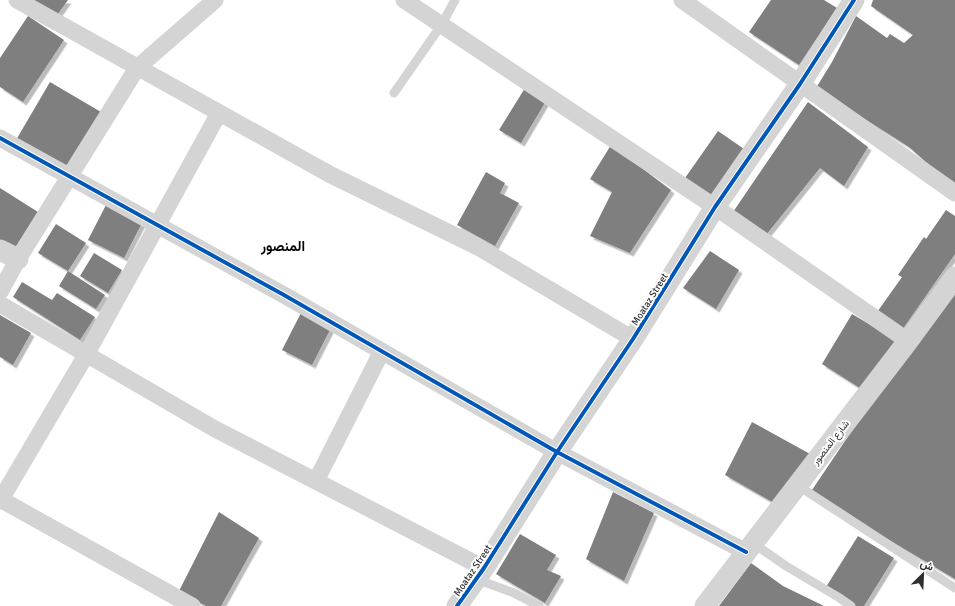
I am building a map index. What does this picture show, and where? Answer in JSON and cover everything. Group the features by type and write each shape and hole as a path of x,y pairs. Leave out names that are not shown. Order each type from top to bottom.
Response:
{"street":[{"path":"16,0 331,175 478,247 633,340"},
{"path":"0,292 9,254 69,177 137,68 215,0"},
{"path":"404,0 715,207 908,341"},
{"path":"682,0 955,193"},
{"name":"Moataz Street","path":"457,606 480,574 557,452 633,340 715,207 800,84 854,0"},
{"path":"192,606 0,500 86,355 219,113"},
{"path":"0,138 382,350 557,452 750,547"},
{"name":"شارع المنصور","path":"705,606 908,341 955,277"},
{"path":"0,304 215,429 316,482 480,574"},
{"path":"316,482 382,350"}],"lane":[{"path":"394,93 442,24 455,0"},
{"path":"797,485 955,588"},
{"path":"750,547 786,566 851,606"},
{"path":"480,574 538,606"}],"building":[{"path":"30,0 68,0 55,18"},
{"path":"771,0 824,0 837,8 799,65 749,32"},
{"path":"873,0 955,0 955,188 909,147 816,88 832,62 856,16 887,38 890,34 904,43 913,35 871,6"},
{"path":"28,16 64,40 23,102 0,87 0,58"},
{"path":"50,82 101,112 67,170 16,140"},
{"path":"525,88 546,101 521,143 499,130"},
{"path":"808,102 868,147 844,186 820,168 766,235 733,212"},
{"path":"718,131 747,151 713,198 685,178"},
{"path":"611,145 671,190 630,253 590,236 612,192 590,179"},
{"path":"486,172 505,183 500,193 519,203 495,246 457,225"},
{"path":"0,188 38,212 14,250 0,241"},
{"path":"106,205 142,223 124,258 88,240"},
{"path":"946,210 955,216 955,254 900,333 875,315 902,277 898,275 924,237 926,239"},
{"path":"56,224 86,243 68,271 38,253"},
{"path":"710,251 739,270 716,309 683,288"},
{"path":"94,253 122,270 108,293 80,276"},
{"path":"68,271 105,295 96,309 59,286"},
{"path":"22,282 52,300 57,293 95,317 80,340 13,297"},
{"path":"955,290 955,579 810,493 847,438"},
{"path":"302,311 332,326 312,365 282,350"},
{"path":"852,314 898,341 863,390 822,364"},
{"path":"0,315 31,333 13,365 0,357"},
{"path":"752,422 812,455 774,503 725,475"},
{"path":"613,492 654,513 624,581 586,559"},
{"path":"219,512 259,538 221,606 206,606 179,591"},
{"path":"520,534 556,555 547,570 561,576 545,603 496,574"},
{"path":"858,536 894,558 864,606 856,606 826,587"},
{"path":"751,563 783,586 824,606 719,606"}],"cycle path":[{"path":"457,606 484,568 557,452 633,339 715,207 800,84 854,0"},
{"path":"0,138 284,295 557,452 746,552"}],"district":[{"name":"المنصور","path":"283,246"}]}
